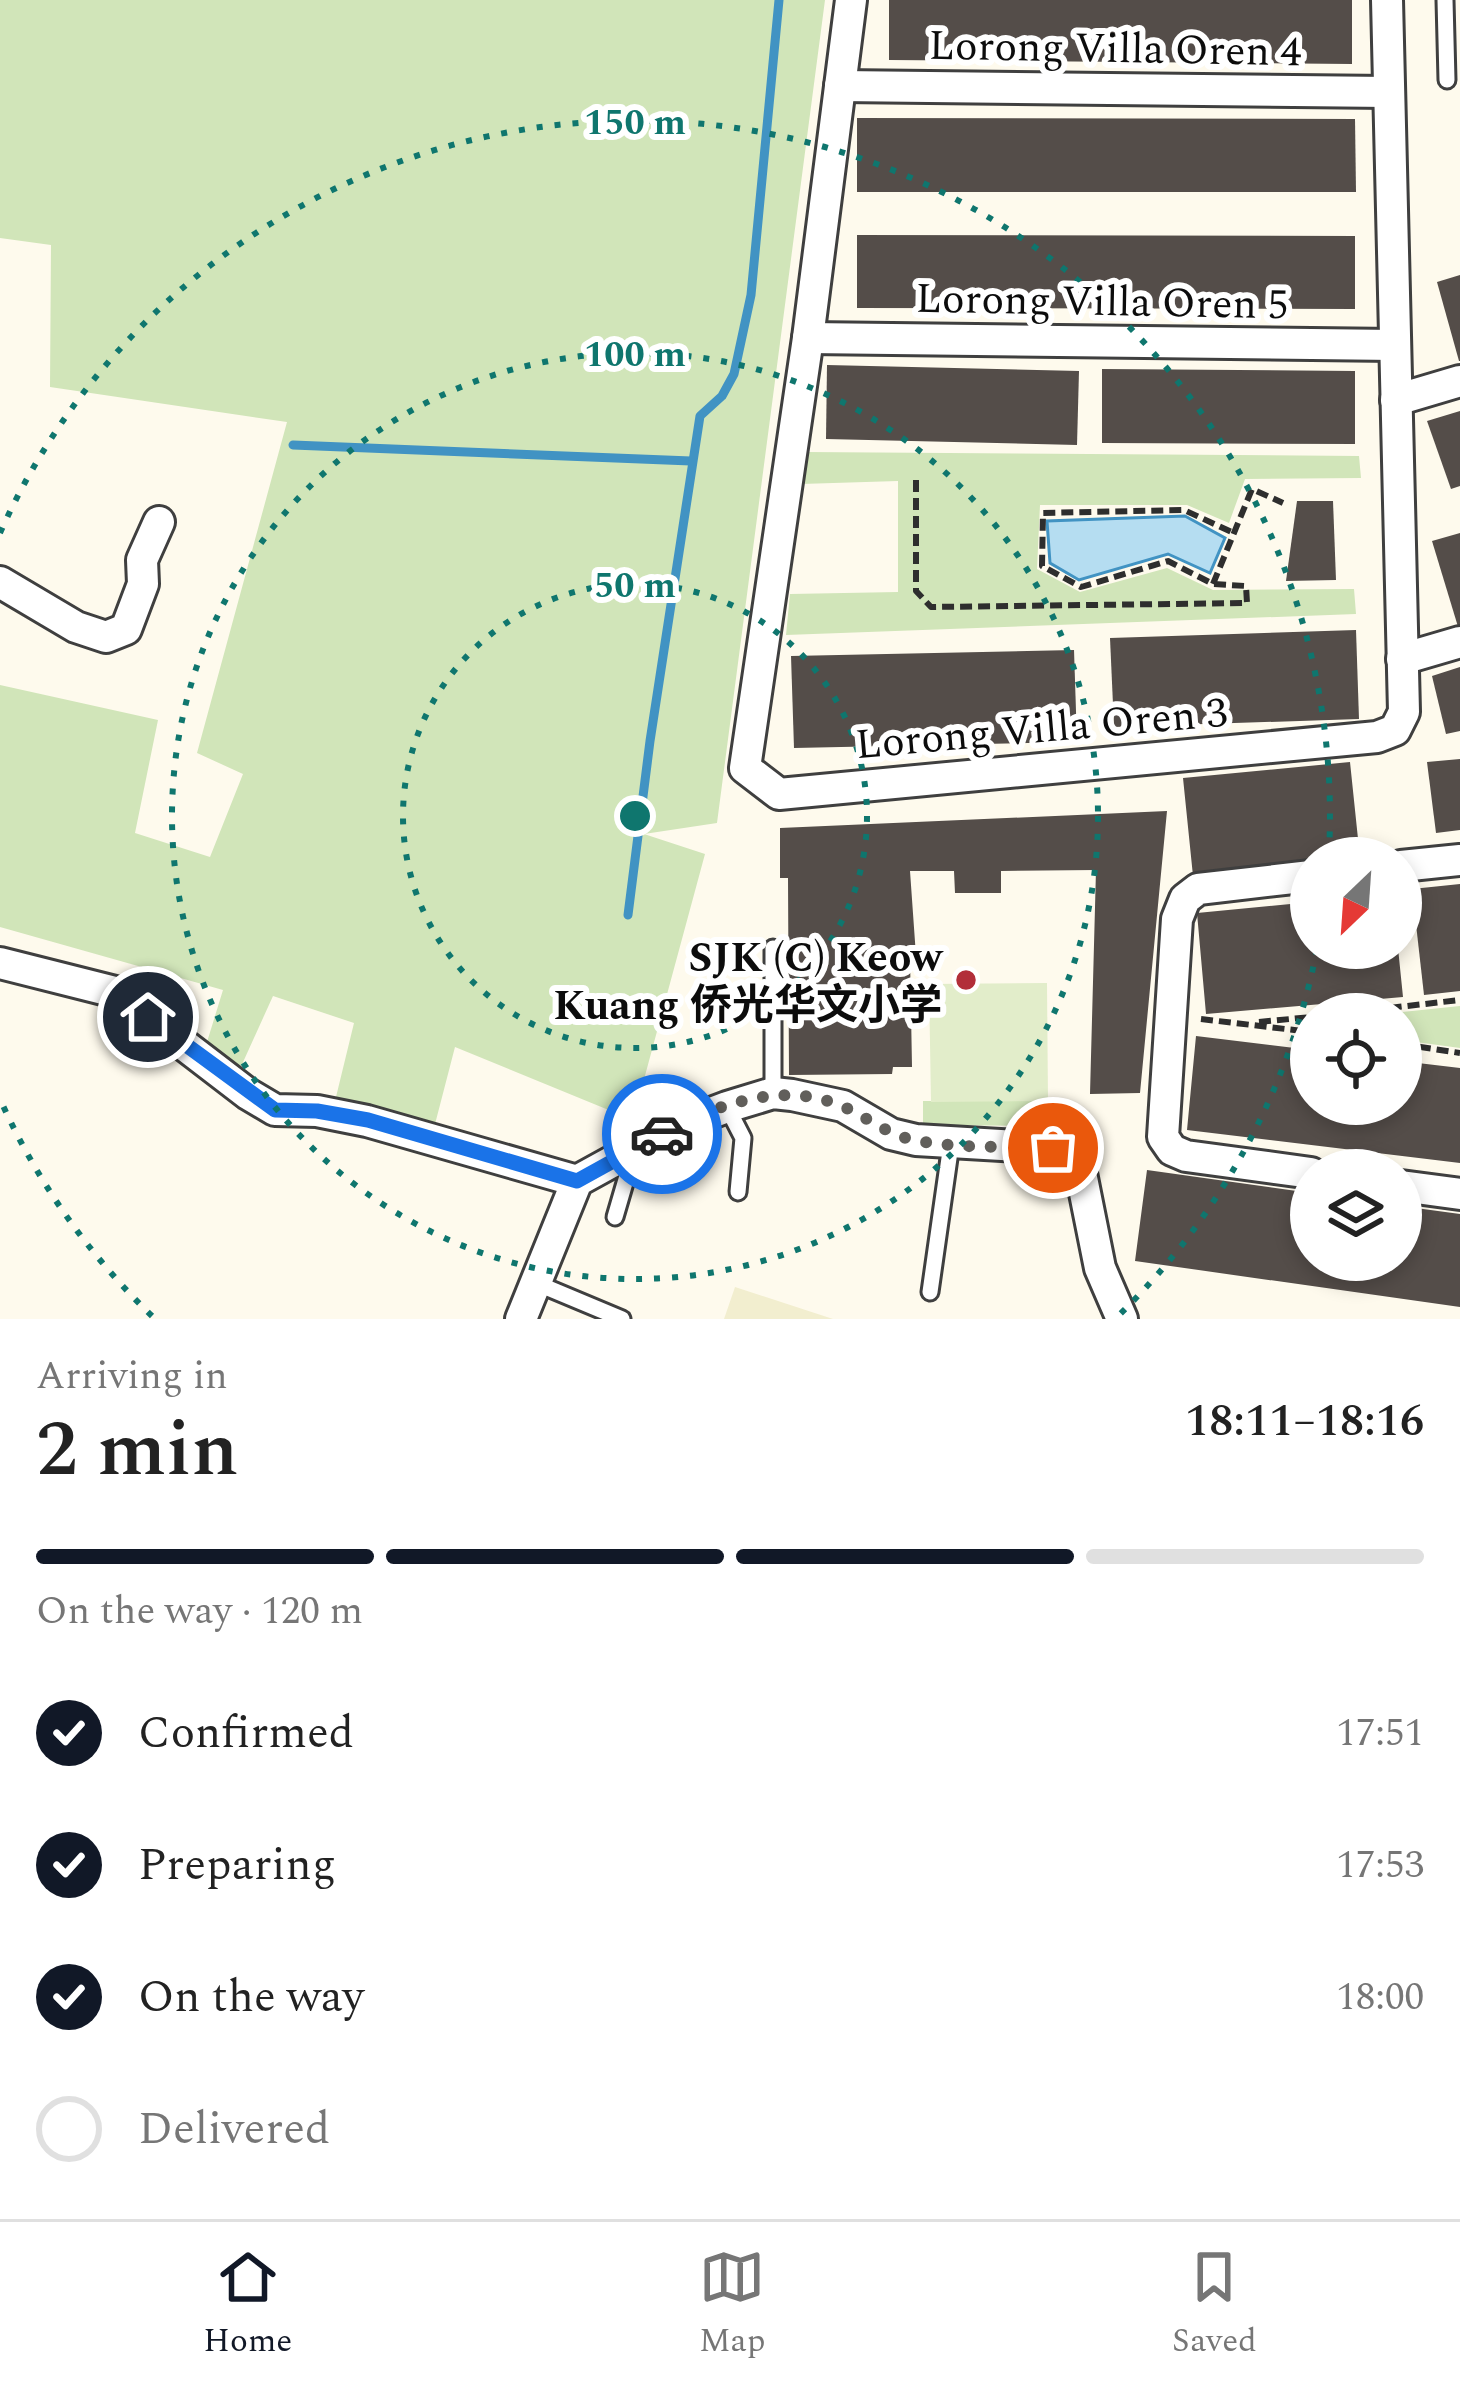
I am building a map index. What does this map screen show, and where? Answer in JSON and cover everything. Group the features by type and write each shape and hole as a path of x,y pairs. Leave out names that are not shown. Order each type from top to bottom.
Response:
{"street":[{"name":"Lorong Villa Oren 3","path":"851,0 808,338 745,768 779,794 1377,737 1395,730 1404,712 1387,0"},
{"name":"Lorong Villa Oren 4","path":"840,86 1389,92"},
{"name":"Lorong Villa Oren 5","path":"808,338 1395,345"},
{"path":"1396,400 1460,381"},
{"path":"0,581 76,627 106,637 126,629 137,606 142,560 159,522"},
{"path":"1402,659 1460,642"},
{"path":"1422,864 1460,860"},
{"path":"1290,878 1198,889 1185,899 1177,919 1163,1137 1172,1150 1186,1156 1290,1171"},
{"path":"0,963 115,992 275,1110 368,1120 577,1181"},
{"path":"521,1319 577,1181 677,1126 773,1093 843,1106 891,1134 951,1144 1053,1148 1070,1157 1080,1168 1100,1268 1122,1319"},
{"path":"1422,1189 1460,1194"}],"lane":[{"path":"1445,0 1447,80"},
{"path":"773,948 773,1093"},
{"path":"727,1107 743,1138 738,1192"},
{"path":"930,1292 951,1144"},
{"path":"615,1217 635,1149"},
{"path":"536,1283 622,1319"}],"path":[{"path":"916,480 916,591 931,607 1247,602 1246,586 1213,584 1168,561 1081,587 1042,566 1043,513 1184,510 1234,533"},
{"path":"1213,584 1252,489 1283,503"},
{"path":"1422,1004 1460,1000"},
{"path":"1173,1016 1290,1029"},
{"path":"1249,1024 1290,1019"},
{"path":"1422,1047 1460,1053"}],"shaded area":[{"path":"735,1287 833,1319 724,1319"}],"green space":[{"path":"0,0 825,0 717,823 644,834 705,854 633,1120 455,1047 434,1128 336,1097 354,1023 273,996 239,1071 207,1042 223,990 0,927 0,685 158,720 135,833 210,857 243,774 197,753 287,422 50,387 51,245 0,238"},
{"path":"806,452 1359,456 1361,478 1245,479 1229,523 1187,505 1040,505 1037,569 1080,592 1167,568 1213,590 1354,589 1356,614 786,635 790,594 898,592 898,481 801,484"},
{"path":"1047,983 1048,1101 931,1102 929,984"},
{"path":"1460,1006 1460,1048 1422,1043 1422,1010"},
{"path":"923,1101 1048,1101 1049,1126 923,1125"}],"water":[{"path":"1185,516 1225,538 1210,573 1168,554 1079,580 1050,563 1047,521"}],"building":[{"path":"889,0 1352,0 1352,64 889,60"},
{"path":"857,118 1355,119 1356,192 857,192"},
{"path":"857,235 1355,236 1355,309 857,308"},
{"path":"1460,275 1460,361 1459,361 1437,282"},
{"path":"827,365 1079,371 1077,445 826,439"},
{"path":"1102,369 1355,371 1355,444 1102,443"},
{"path":"1460,411 1460,486 1451,489 1427,421"},
{"path":"1297,501 1333,501 1336,580 1286,581"},
{"path":"1460,533 1460,630 1459,630 1432,541"},
{"path":"1356,630 1359,719 1114,727 1110,638"},
{"path":"1074,650 1077,742 794,748 791,656"},
{"path":"1460,667 1460,731 1446,734 1432,676"},
{"path":"1460,759 1460,830 1436,833 1427,762"},
{"path":"1350,762 1358,837 1290,837 1290,866 1193,876 1183,778"},
{"path":"1167,811 1140,1093 1090,1094 1096,870 1001,871 1001,893 955,893 954,871 910,871 916,956 910,956 912,1067 893,1067 892,1074 789,1075 788,878 780,878 780,828"},
{"path":"1460,884 1460,991 1424,995 1422,888"},
{"path":"1290,904 1290,969 1400,969 1403,993 1290,993 1290,1007 1206,1014 1197,913"},
{"path":"1196,1036 1290,1047 1290,1125 1422,1125 1422,1063 1460,1068 1460,1163 1422,1158 1422,1149 1344,1149 1187,1130"},
{"path":"1147,1170 1290,1190 1290,1281 1422,1281 1422,1209 1460,1214 1460,1307 1135,1261"}],"waterway":[{"path":"628,915 700,416 722,396 734,374 751,295 779,0"},
{"path":"293,445 691,461"}],"way so far":[{"path":"662,1134 773,1093 819,1098 891,1134 916,1140 1053,1148"}],"place":[{"name":"SJK (C) Keow Kuang 侨光华文小学","path":"966,980"}],"route":[{"path":"148,1017 275,1110 368,1120 577,1181 662,1134"}]}
